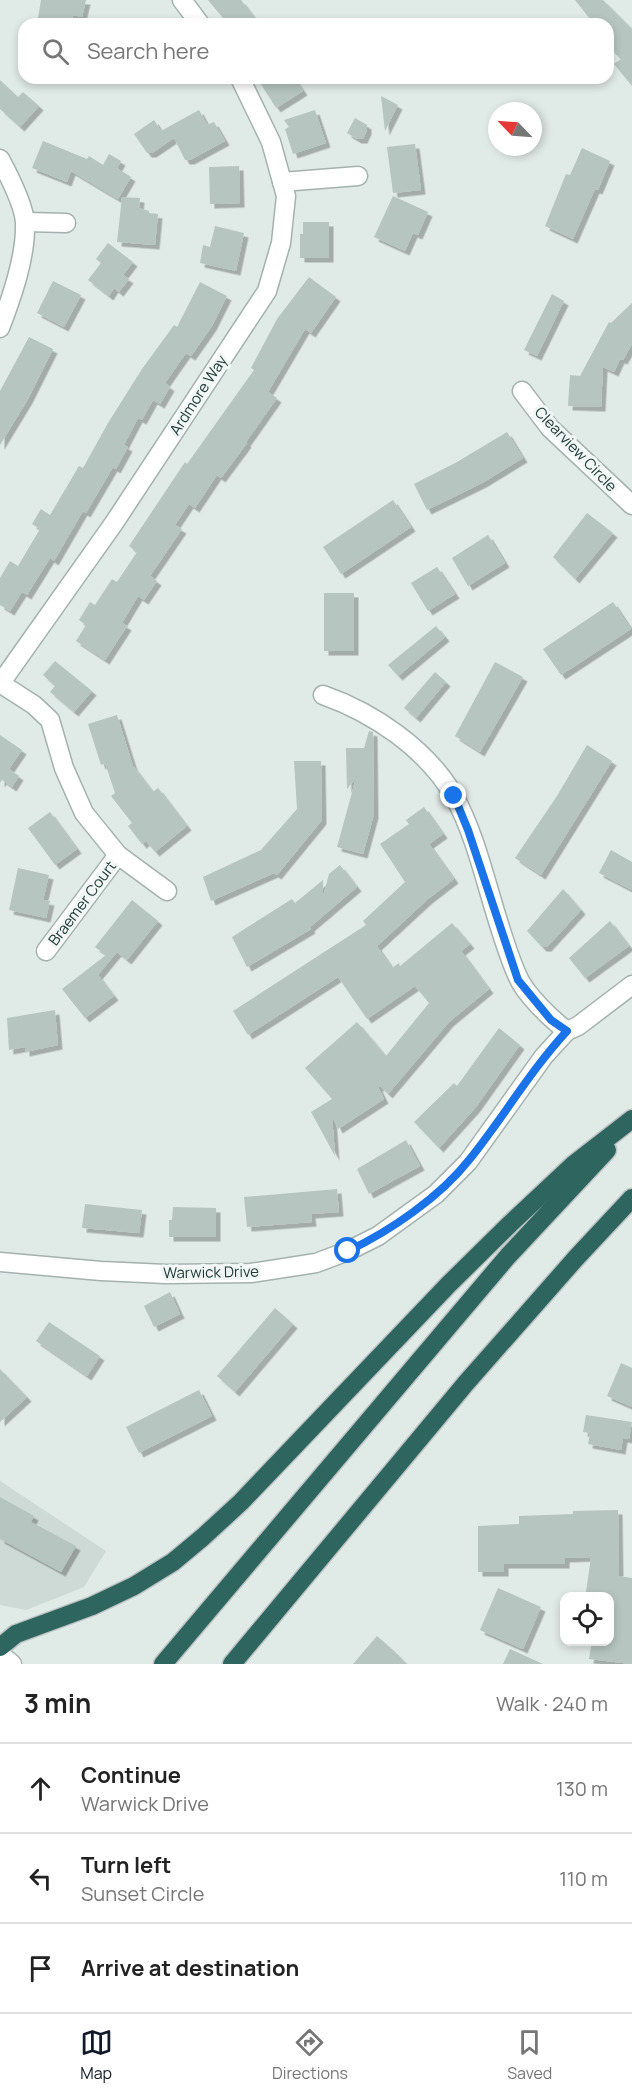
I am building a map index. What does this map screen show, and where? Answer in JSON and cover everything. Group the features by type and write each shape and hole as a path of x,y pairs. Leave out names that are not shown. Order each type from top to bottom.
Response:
{"highway":[{"path":"0,1647 16,1634 92,1606 134,1586 204,1538 448,1284 574,1164 632,1119"},
{"path":"163,1664 501,1265 632,1125"},
{"path":"232,1664 466,1383 632,1198"}],"street":[{"path":"182,0 196,18"},
{"name":"Ardmore Way","path":"0,683 114,523 267,291 281,243 286,196 272,142 243,84"},
{"path":"0,159 11,180 26,222 13,295 0,328"},
{"path":"282,182 358,176"},
{"path":"26,222 66,223"},
{"name":"Clearview Circle","path":"522,391 550,428 632,505"},
{"path":"0,683 34,705 50,720 64,768 84,813 118,855 167,891"},
{"path":"323,694 387,727 432,765 454,796 468,830 518,980 551,1020 567,1031"},
{"name":"Braemer Court","path":"46,951 118,855"},
{"name":"Warwick Drive","path":"0,1262 101,1271 251,1274 316,1263 348,1251 378,1236 435,1194 468,1162 544,1056 567,1031 578,1026 632,985"},
{"path":"0,1654 12,1664"}],"shaded area":[{"path":"0,1481 106,1551 84,1587 26,1610 0,1605"}],"building":[{"path":"41,0 86,0 82,17 73,15 72,18 38,18"},
{"path":"208,0 241,0 254,18 223,18"},
{"path":"575,0 603,0 632,29 632,86 614,64 621,59 614,52 614,18 589,18"},
{"path":"0,80 18,97 23,92 39,106 20,127 0,109"},
{"path":"261,84 298,84 303,91 276,108"},
{"path":"381,96 398,105 385,131"},
{"path":"199,110 207,125 214,122 225,141 190,160 185,160 174,138 152,153 147,153 134,134 154,120 161,131"},
{"path":"315,110 326,143 293,154 285,129 289,127 284,120"},
{"path":"355,118 367,125 363,139 357,139 347,133"},
{"path":"43,141 87,159 89,156 103,165 109,154 121,161 117,168 131,177 118,199 71,171 67,182 32,168"},
{"path":"415,144 421,190 393,193 387,147"},
{"path":"582,148 610,161 573,239 545,226 566,174 570,175"},
{"path":"239,166 240,203 210,204 209,167"},
{"path":"393,196 428,212 418,235 413,233 405,251 374,237"},
{"path":"122,197 140,198 139,208 158,214 155,245 117,242"},
{"path":"303,222 329,222 329,258 300,258 300,234 303,234"},
{"path":"215,226 244,233 236,271 200,263 203,245 210,247"},
{"path":"108,243 133,262 123,275 129,279 119,292 114,288 109,296 88,280 101,263 96,259"},
{"path":"309,277 336,297 311,333 305,329 268,392 277,398 247,443 221,478 217,475 195,508 189,504 175,525 182,529 150,576 157,581 144,600 138,596 122,623 127,626 105,660 76,641 86,625 79,620 90,602 95,605 112,579 117,582 137,552 129,546 185,462 187,464 254,370 251,368 277,319"},
{"path":"53,281 81,295 64,327 37,313"},
{"path":"200,282 227,296 212,326 191,356 186,353 165,383 170,387 160,404 153,400 142,420 138,418 124,445 128,447 116,469 113,467 86,513 83,511 54,561 50,558 27,595 22,592 10,611 0,605 0,578 10,561 18,566 40,529 32,524 41,509 50,515 79,466 83,468 142,369 174,325 177,327"},
{"path":"552,294 564,301 537,356 524,350"},
{"path":"632,303 632,344 623,360 620,359 614,372 603,367 601,407 568,406 570,375 580,376 609,322 611,323"},
{"path":"29,337 53,349 28,399 0,445 0,391"},
{"path":"507,432 523,458 482,483 427,510 414,484"},
{"path":"393,500 411,527 341,574 323,547"},
{"path":"587,513 613,533 575,579 553,557"},
{"path":"488,535 505,563 468,586 452,558"},
{"path":"437,567 455,594 428,611 411,583"},
{"path":"324,593 354,593 354,651 324,651"},
{"path":"613,602 631,629 561,675 543,649"},
{"path":"436,626 445,637 398,676 388,665"},
{"path":"55,661 92,691 74,712 50,692 55,686 43,675"},
{"path":"495,662 523,677 480,752 455,736"},
{"path":"435,672 446,682 416,718 404,708"},
{"path":"117,715 133,766 153,792 158,788 187,826 155,852 146,841 142,844 128,826 132,823 111,796 115,793 105,763 101,765 88,724"},
{"path":"369,731 373,732 374,814 363,854 337,847 356,778 347,789 346,748 364,748"},
{"path":"0,735 22,750 9,769 19,776 12,787 2,780 0,783"},
{"path":"587,745 612,761 541,875 515,858 557,796"},
{"path":"294,761 321,761 322,820 277,875 274,873 211,901 203,877 261,850 297,809"},
{"path":"424,807 443,834 429,844 454,879 428,899 377,946 392,968 399,963 400,966 452,923 470,944 461,951 489,989 449,1022 388,1094 380,1086 378,1087 384,1099 338,1129 332,1115 335,1156 311,1112 332,1099 305,1068 357,1022 386,1056 429,1003 415,986 367,1019 338,977 248,1035 233,1011 366,925 363,921 405,882 380,844 409,824 406,820"},
{"path":"50,812 77,849 55,865 28,828"},
{"path":"611,850 632,862 632,890 599,873"},
{"path":"340,865 357,887 310,927 311,929 247,967 232,937 292,899 295,903 323,880 323,897 329,874"},
{"path":"18,868 49,875 43,900 50,901 46,918 9,910"},
{"path":"563,889 581,910 547,947 542,947 527,931"},
{"path":"132,900 158,921 127,960 117,952 98,975 114,996 85,1018 62,989 106,955 95,947"},
{"path":"610,921 629,946 585,978 569,958"},
{"path":"55,1010 58,1045 25,1052 25,1047 9,1050 7,1018"},
{"path":"499,1028 520,1045 476,1107 439,1148 414,1122 454,1083 457,1086"},
{"path":"406,1140 420,1166 369,1194 357,1169"},
{"path":"337,1189 339,1212 311,1214 312,1222 247,1227 244,1197"},
{"path":"85,1204 142,1210 139,1233 82,1228"},
{"path":"173,1207 216,1208 216,1237 169,1237 169,1220 172,1220"},
{"path":"170,1292 180,1314 154,1327 144,1306"},
{"path":"275,1308 293,1324 235,1392 217,1376"},
{"path":"49,1322 100,1356 87,1376 36,1341"},
{"path":"621,1363 632,1368 632,1407 607,1396"},
{"path":"0,1369 27,1397 0,1422"},
{"path":"199,1390 212,1416 139,1453 126,1427"},
{"path":"586,1415 632,1422 629,1439 623,1438 621,1450 588,1444 590,1433 583,1432"},
{"path":"0,1497 34,1516 31,1522 76,1546 61,1572 0,1539"},
{"path":"618,1510 619,1576 632,1578 632,1664 589,1659 591,1646 614,1646 614,1592 586,1592 591,1557 565,1558 565,1564 504,1564 504,1572 478,1572 478,1526 519,1524 519,1516 573,1514 573,1511"},
{"path":"498,1588 541,1607 523,1649 480,1630"},
{"path":"377,1636 394,1651 407,1664 353,1664"},
{"path":"510,1649 543,1664 503,1664"}],"route":[{"path":"348,1251 378,1236 435,1194 468,1162 544,1056 567,1031 551,1020 518,980 468,830 454,796"}]}
